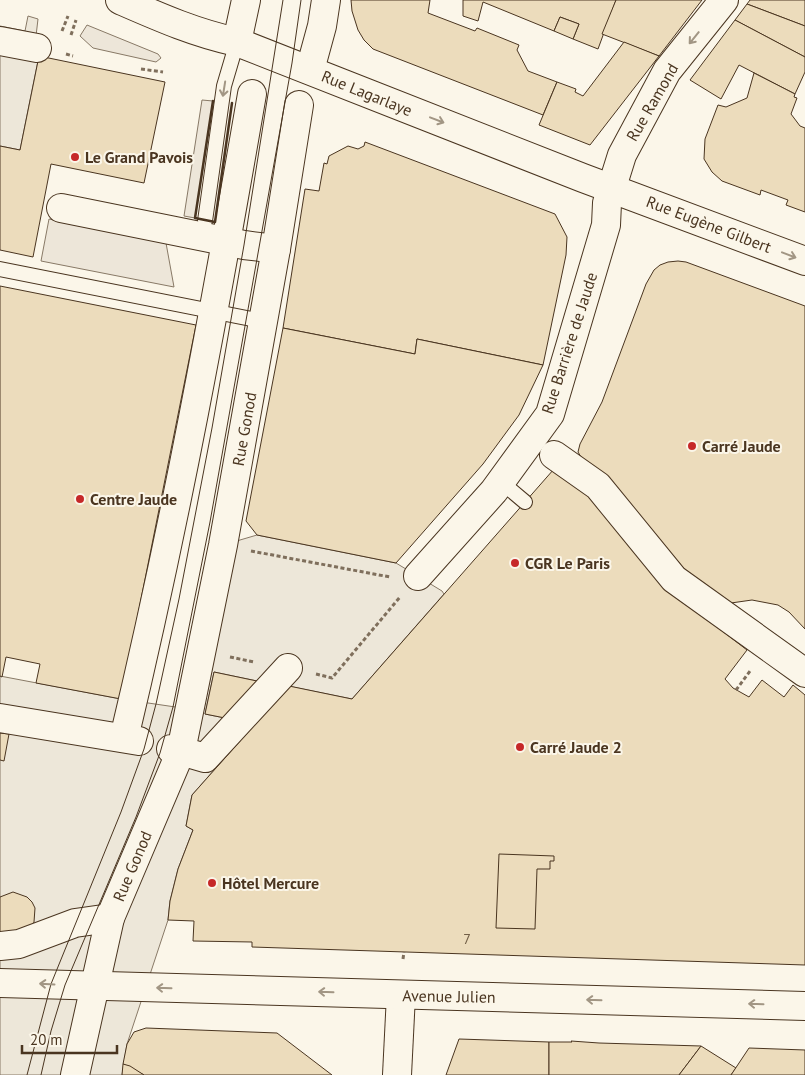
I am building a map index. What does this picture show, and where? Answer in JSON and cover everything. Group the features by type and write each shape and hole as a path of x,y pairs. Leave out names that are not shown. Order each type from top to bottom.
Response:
{"street":[{"name":"Rue Lagarlaye","path":"120,0 182,27 237,42 612,188"},
{"path":"237,42 246,0"},
{"path":"310,70 322,26 326,0"},
{"name":"Rue Ramond","path":"612,188 622,155 667,71 724,0"},
{"path":"0,41 37,48"},
{"path":"0,718 132,739 147,641 214,312 252,94"},
{"name":"Rue Gonod","path":"75,1075 110,918 176,750 201,652 223,545 300,105"},
{"name":"Rue Eugène Gilbert","path":"612,188 805,261"},
{"name":"Rue Barrière de Jaude","path":"415,579 497,486 550,414 606,225 607,203 612,188"},
{"path":"61,208 276,249"},
{"path":"554,454 598,486 674,579 805,673"},
{"path":"176,750 205,758 288,668"},
{"path":"0,946 19,944 75,923 110,918"},
{"name":"Avenue Julien","path":"0,983 805,1006"},
{"path":"397,1075 401,995"}],"lane":[{"path":"205,221 224,86 237,42"},
{"path":"0,269 262,321"},
{"path":"497,486 525,502"}],"path":[{"path":"71,35 76,20"},
{"path":"141,69 163,72"},
{"path":"201,652 332,678 415,579 223,545"},
{"path":"403,959 404,952"}],"shaded area":[{"path":"28,16 38,19 36,36 42,41 20,150 0,146 0,26 25,31"},
{"path":"87,25 158,54 161,58 156,62 93,48 80,36"},
{"path":"202,100 213,101 195,218 184,216"},
{"path":"49,219 166,243 174,287 41,261"},
{"path":"257,535 396,563 444,594 352,699 288,686 192,795 186,826 193,830 178,869 170,901 168,920 127,1044 122,1075 0,1075 0,676 121,699 189,709 223,545","holes":["214,672 257,681 225,718 205,714"]}],"building":[{"path":"351,0 430,0 428,13 475,31 477,28 519,45 517,50 528,71 557,82 543,115 373,49 358,30 352,11"},
{"path":"463,0 616,0 598,49 573,39 579,24 560,17 554,31 483,2 478,21 463,16"},
{"path":"616,0 702,0 659,56 602,34"},
{"path":"750,0 805,0 805,26 747,4"},
{"path":"747,4 805,26 805,57 735,20"},
{"path":"560,17 579,24 573,39 554,31"},
{"path":"735,20 805,57 805,72 795,94 739,65 721,99 690,80"},
{"path":"624,42 659,56 590,145 539,125 557,82 576,89 575,92 583,96"},
{"name":"Le Grand Pavois","path":"39,56 165,82 144,183 51,164 33,257 0,250 0,146 20,150"},
{"path":"754,73 795,94 794,97 797,98 791,114 800,126 805,128 805,212 786,205 788,200 761,190 760,195 722,181 712,172 704,159 705,139 718,105 726,107 747,98"},
{"path":"365,142 555,214 567,237 566,255 543,365 417,339 415,354 283,328 305,189 319,191 324,163 327,164 329,156 348,146 358,149 364,146"},
{"name":"Carré Jaude","path":"678,261 686,262 805,306 805,629 789,612 778,605 752,600 731,603 686,571 608,478 581,457 578,452 580,444 602,402 646,284 654,270 660,265"},
{"name":"Centre Jaude","path":"0,286 196,325 121,699 36,683 40,664 6,657 2,677 0,676"},
{"path":"283,328 415,354 417,339 543,365 519,415 483,464 396,563 257,535 246,521"},
{"name":"Carré Jaude 2","path":"554,469 586,492 670,591 747,650 725,679 733,688 749,697 762,680 784,697 793,685 805,695 805,965 252,947 252,942 193,941 194,921 168,920 170,901 178,869 193,830 186,826 192,795 289,686 352,699"},
{"path":"214,672 257,681 225,718 205,714"},
{"path":"0,733 9,734 4,761 0,760"},
{"path":"499,854 554,856 554,861 550,861 550,869 537,869 535,929 496,928"},
{"path":"13,892 27,897 32,902 35,908 34,922 31,929 4,934 0,932 0,897"},
{"path":"146,1028 277,1033 332,1075 144,1075 123,1064 127,1044 134,1032"},
{"path":"459,1039 549,1042 549,1075 446,1075"},
{"path":"571,1041 701,1046 679,1075 549,1075 549,1042"},
{"path":"701,1046 736,1068 731,1075 679,1075"},
{"path":"749,1048 805,1050 805,1075 731,1075"},
{"path":"123,1064 130,1066 144,1075 122,1075"}],"tram line":[{"path":"27,1075 51,984 121,812 144,749 156,704 179,599 212,428 244,245 283,0"},
{"path":"41,1075 51,1031 65,985 136,817 160,753 173,707 210,522 292,63 301,0"}],"wall":[{"path":"213,101 195,218 215,222 232,103"}],"place":[{"name":"Le Grand Pavois","path":"75,157"},
{"name":"Carré Jaude","path":"692,446"},
{"name":"Centre Jaude","path":"80,499"},
{"name":"CGR Le Paris","path":"515,563"},
{"name":"Carré Jaude 2","path":"520,747"},
{"name":"Hôtel Mercure","path":"212,883"}]}
